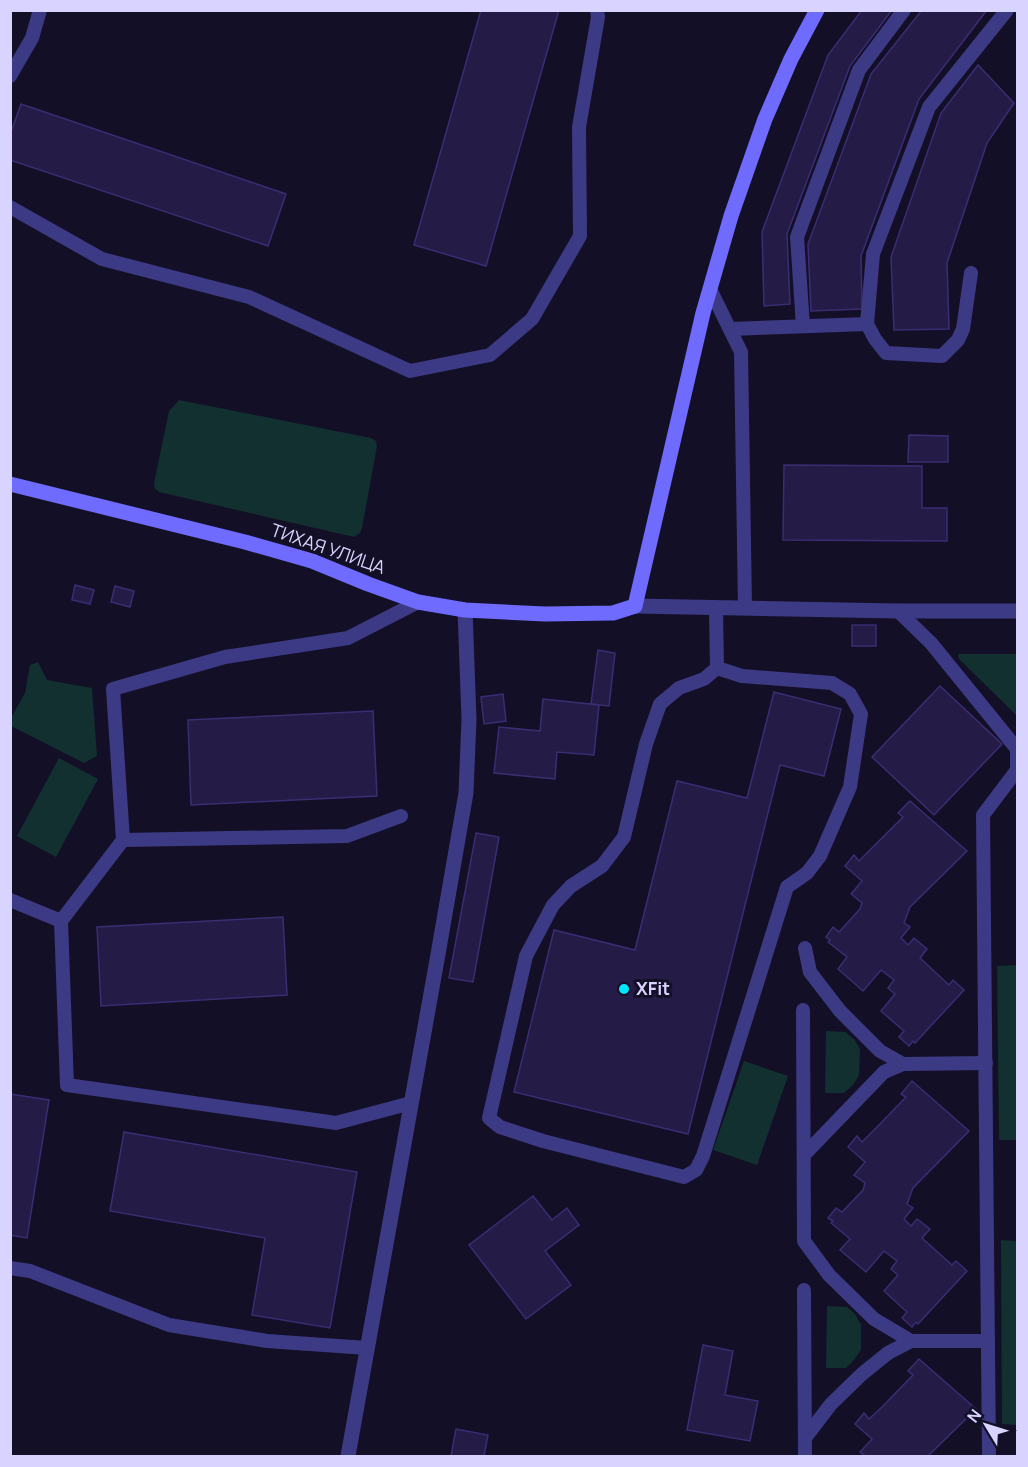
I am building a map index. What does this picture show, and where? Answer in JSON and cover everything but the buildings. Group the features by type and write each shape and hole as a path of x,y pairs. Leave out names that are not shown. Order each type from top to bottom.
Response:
{"street":[{"path":"817,10 791,59 765,119 731,216 703,313 635,606 1017,611"},
{"name":"ТИХАЯ УЛИЦА","path":"10,484 279,551 312,561 418,602 465,610 545,614 613,613 635,606"},
{"path":"348,1456 466,794 469,719 465,610"}],"lane":[{"path":"10,76 32,38 40,10"},
{"path":"10,207 102,259 249,297 410,371 490,355 532,319 580,236 579,127 598,17 597,10"},
{"path":"802,327 797,237 859,70 904,10"},
{"path":"971,273 963,329 958,340 942,357 886,353 867,324 873,254 929,107 1008,10"},
{"path":"710,289 741,352 745,608"},
{"path":"730,329 867,324"},
{"path":"411,1103 336,1123 67,1085 62,921 123,840 113,690 225,657 348,638 418,602"},
{"path":"716,608 717,668"},
{"path":"898,611 931,642 1017,749 1017,770 983,815 989,1456"},
{"path":"717,668 742,676 832,683 850,694 861,714 850,787 820,856 807,873 787,887 703,1156 696,1170 684,1177 543,1141 500,1127 489,1118 526,956 553,905 571,886 602,866 624,837 646,744 660,704 680,688 704,679 717,668"},
{"path":"123,840 347,836 401,816"},
{"path":"10,900 62,921"},
{"path":"805,948 810,972 840,1011 880,1051 903,1064"},
{"path":"803,1010 804,1241 830,1275 874,1319 911,1341"},
{"path":"804,1155 884,1072 903,1064 986,1063"},
{"path":"10,1268 30,1271 169,1326 267,1341 367,1348"},
{"path":"804,1290 806,1456"},
{"path":"805,1438 831,1404 888,1353 911,1341 988,1341"}],"green space":[{"path":"179,400 371,438 376,441 377,446 360,533 354,537 159,492 155,489 154,483 169,411"},
{"path":"958,654 1017,654 1017,716 959,659"},
{"path":"38,662 47,680 92,688 97,756 84,763 11,726 11,718 25,693 30,665"},
{"path":"59,758 98,779 56,857 17,836"},
{"path":"1017,965 1017,1140 999,1140 997,966"},
{"path":"826,1031 845,1032 854,1039 860,1049 859,1075 844,1093 825,1093"},
{"path":"744,1061 788,1076 757,1165 713,1150"},
{"path":"1001,1240 1017,1241 1017,1425 1002,1424"},
{"path":"827,1306 847,1307 855,1314 861,1325 861,1350 846,1368 826,1368"}],"place":[{"name":"XFit","path":"624,989"}]}
